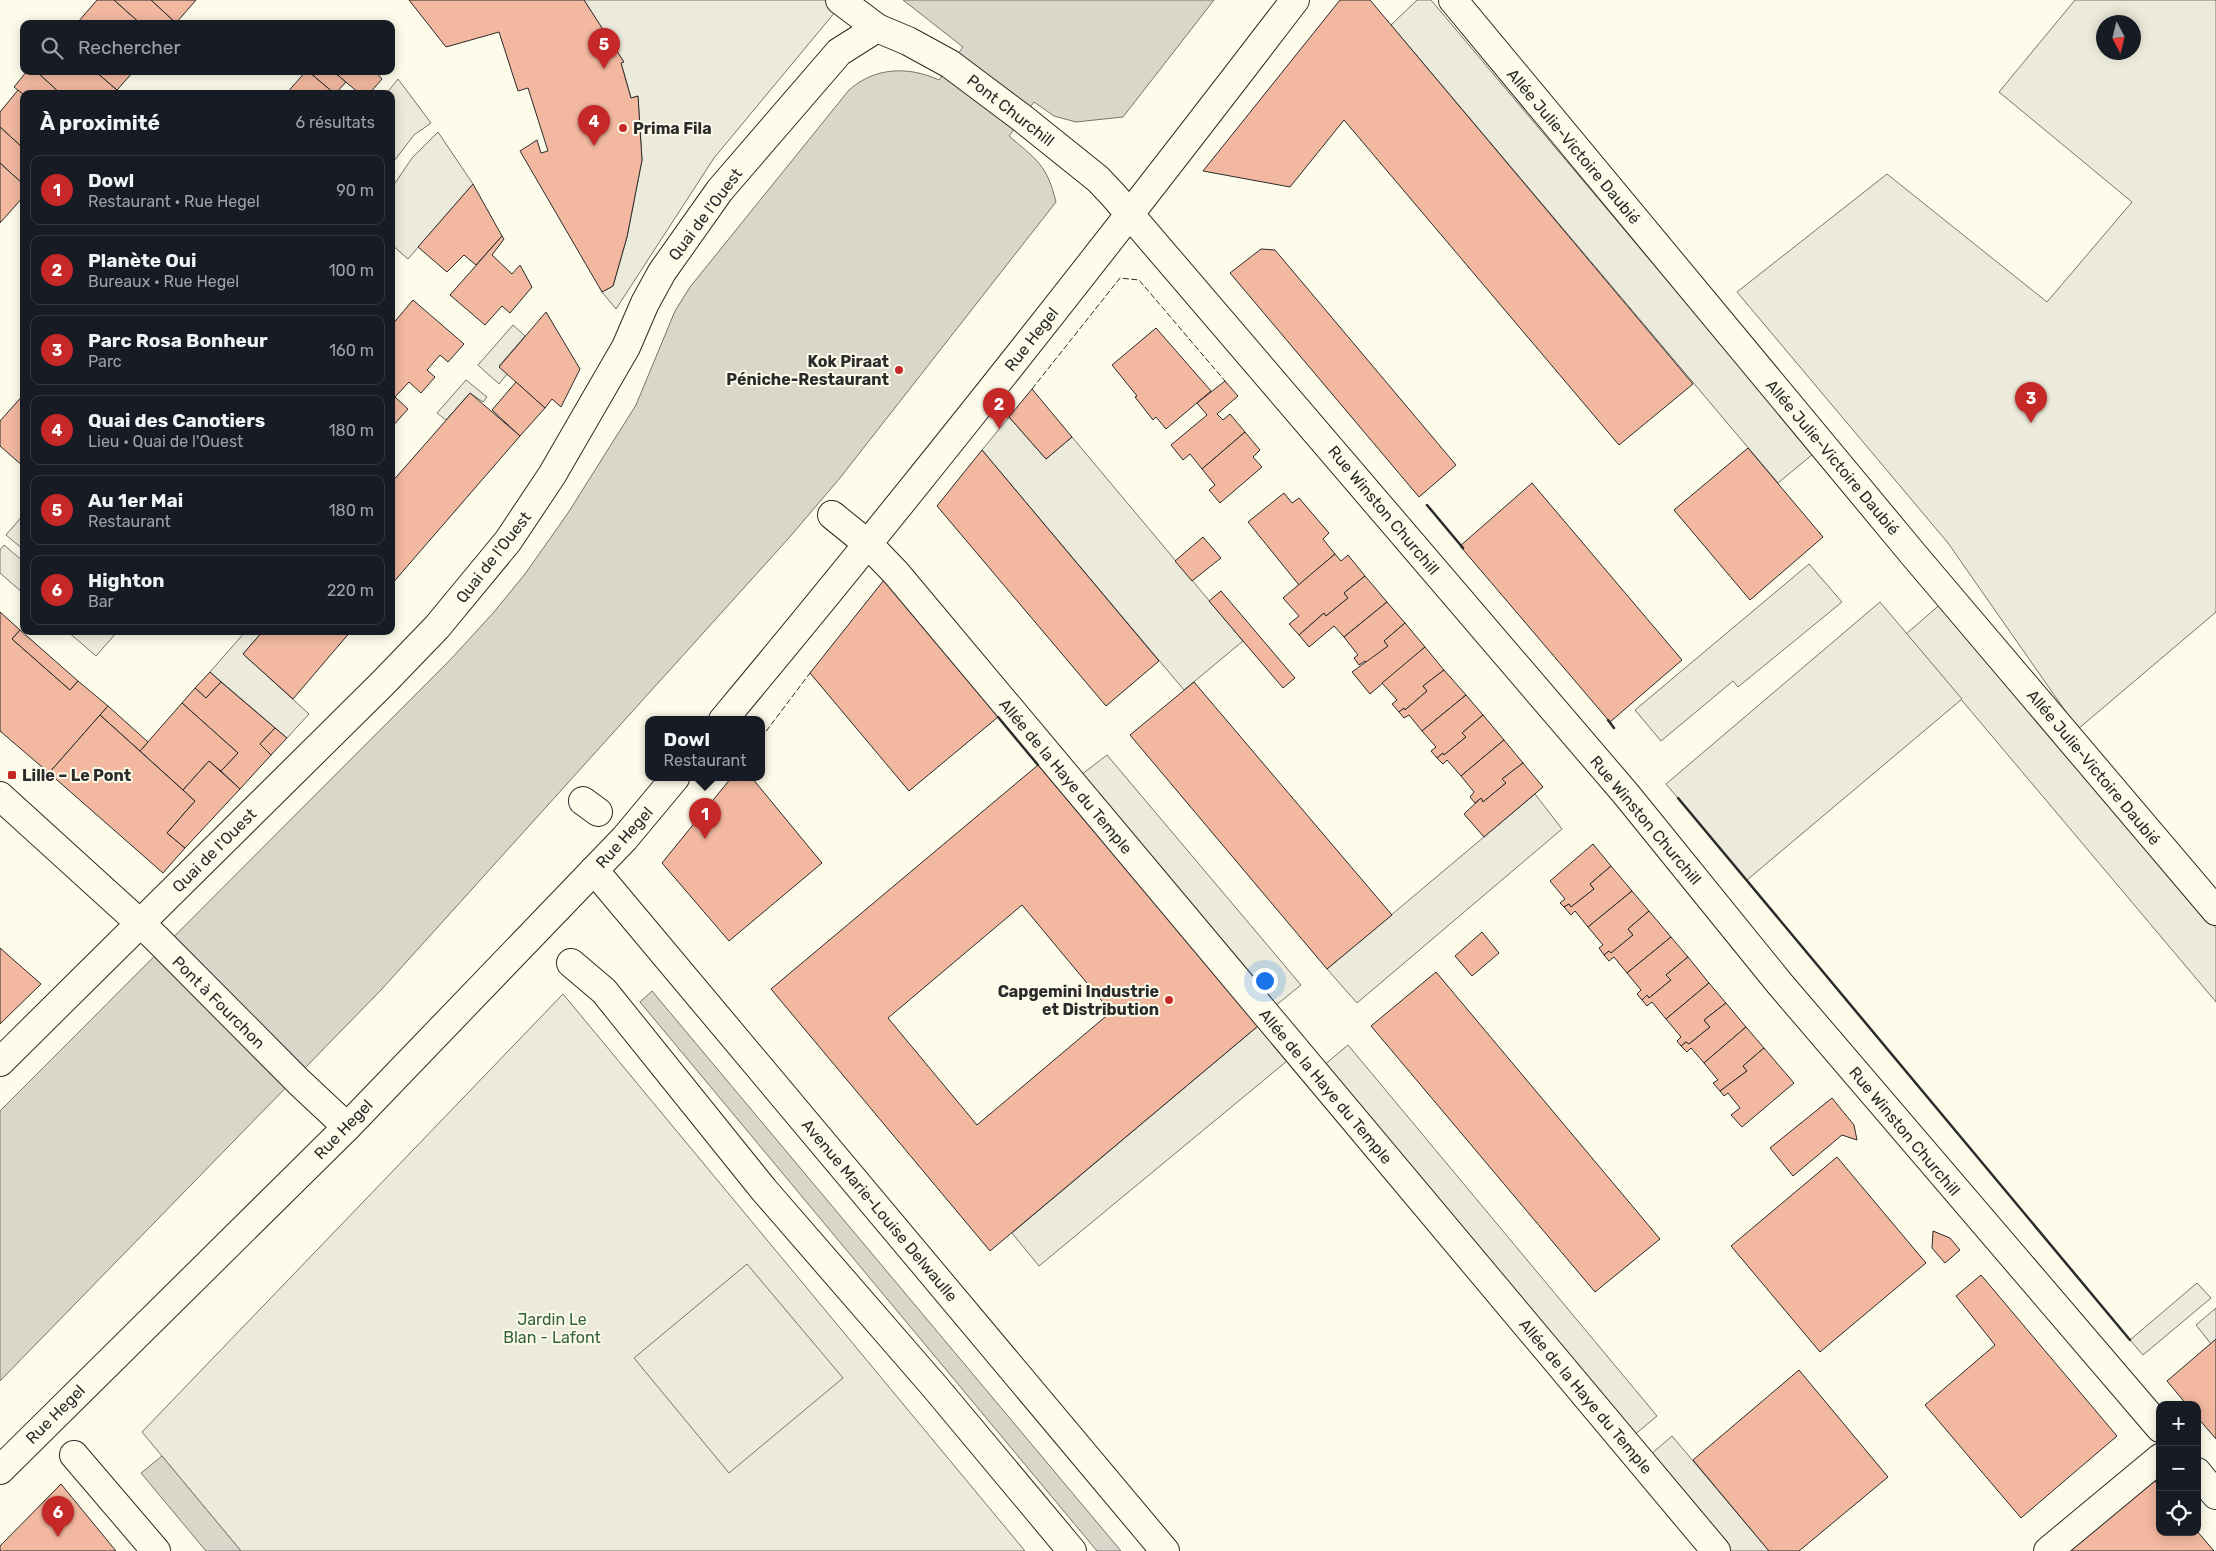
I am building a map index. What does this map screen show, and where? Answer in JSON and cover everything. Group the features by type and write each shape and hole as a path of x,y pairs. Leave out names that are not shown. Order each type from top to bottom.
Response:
{"street":[{"path":"840,0 877,28"},
{"name":"Rue Hegel","path":"726,716 869,545 1295,0"},
{"name":"Allée Julie-Victoire Daubié","path":"1453,0 1913,554 2216,911"},
{"name":"Pont Churchill","path":"877,28 908,40 950,64 1022,118 1098,179 1130,213"},
{"name":"Quai de l'Ouest","path":"0,1062 147,931 437,627 486,572 552,475 626,347 645,303 662,272 720,190 839,52 877,28"},
{"name":"Rue Winston Churchill","path":"1130,213 1619,786 1780,984 2156,1423"},
{"name":"Allée de la Haye du Temple","path":"832,515 869,545 896,573 1716,1551"},
{"name":"Rue Hegel","path":"0,1470 347,1127 625,838 672,781"},
{"name":"Pont à Fourchon","path":"0,796 147,931 347,1127"},
{"name":"Avenue Marie-Louise Delwaulle","path":"594,870 1165,1551"},
{"path":"571,963 604,991 764,1190 935,1387 1072,1551"},
{"path":"74,1455 156,1551"},
{"path":"2048,1551 2156,1461"},
{"path":"2201,1477 2216,1494"}],"green space":[{"path":"1417,0 1431,0 1813,454 1778,483 1391,25"},
{"path":"2075,0 2216,0 2216,612 2078,729 1948,543 1737,292 1887,174 2047,302 2132,202 1999,92"},
{"path":"398,79 431,123 414,135 395,160 395,90 389,90"},
{"path":"438,132 473,184 408,259 395,248 395,183 412,158"},
{"path":"513,325 525,336 499,366 507,374 499,384 478,365"},
{"path":"466,380 487,397 483,402 470,393 446,420 437,413"},
{"path":"20,519 20,547 6,535"},
{"path":"4,545 20,559 20,590 0,573 0,550"},
{"path":"1809,564 1842,602 1738,687 1733,681 1661,741 1635,710"},
{"path":"1943,602 2216,928 2216,1002 1906,634"},
{"path":"72,635 114,635 96,656"},
{"path":"242,635 260,635 243,654 309,714 287,738 210,672"},
{"path":"1107,755 1301,985 1275,1006 1081,775"},
{"path":"1535,794 1562,829 1357,1003 1327,969"},
{"name":"Jardin Le Blan - Lafont","path":"563,994 1025,1551 241,1551 142,1432"},
{"path":"1258,1026 1287,1061 1039,1266 1012,1233"},
{"path":"1348,1045 1657,1416 1633,1436 1323,1066"},
{"path":"2197,1283 2211,1298 2143,1355 2130,1340"},
{"path":"2216,1308 2216,1339 2211,1344 2196,1325"},
{"path":"1672,1436 1769,1551 1731,1551 1650,1455"}],"shaded area":[{"path":"584,0 845,0 714,158 616,309 602,292 613,286 627,237 642,160 638,96 631,98 621,63 623,62"},
{"path":"903,0 1214,0 1123,117 1076,122 1054,116 1034,102 1009,136 1027,151 1045,171 1056,202 840,478 788,539 381,990 0,1381 0,1111 450,660 494,612 525,574 568,513 636,405 675,311 690,287 849,90 859,82 870,77 892,71 916,72 939,80 963,47"},
{"path":"1009,417 1046,459 1072,437 1243,641 1184,690 982,450"},
{"path":"1880,602 1962,699 1747,880 1666,784"},
{"path":"652,991 1121,1551 1097,1551 640,1002"},
{"path":"747,1264 843,1378 729,1473 634,1358"},
{"path":"162,1456 241,1551 206,1551 141,1473"}],"building":[{"path":"97,0 114,0 136,20 80,20"},
{"path":"114,0 151,0 173,20 136,20"},
{"path":"151,0 196,0 179,20 173,20"},
{"path":"409,0 584,0 624,62 621,63 631,98 638,96 642,160 627,237 613,286 602,292 520,151 537,140 541,153 548,151 528,88 518,91 499,32 446,47"},
{"path":"1340,0 1370,0 1693,384 1619,445 1344,120 1290,187 1203,171"},
{"path":"24,75 40,75 57,90 20,90 20,92 14,87"},
{"path":"40,75 100,75 117,90 57,90"},
{"path":"100,75 130,75 117,90"},
{"path":"303,75 313,75 330,90 289,90"},
{"path":"313,75 338,75 346,82 339,90 330,90"},
{"path":"338,75 378,75 382,79 372,90 355,90"},
{"path":"18,90 20,92 20,145 0,127 0,112"},
{"path":"0,127 20,145 20,181 0,163"},
{"path":"0,163 20,181 20,200 0,223"},
{"path":"473,184 502,236 476,265 464,255 447,272 418,247"},
{"path":"502,236 504,239 492,255 512,274 520,265 532,287 510,313 502,306 485,325 450,295"},
{"path":"1261,249 1275,250 1456,465 1419,497 1230,273"},
{"path":"413,300 464,344 448,362 440,355 427,370 435,377 421,393 409,382 395,397 395,321"},
{"path":"546,312 580,369 561,407 552,399 545,408 499,367"},
{"path":"1156,328 1211,391 1166,429 1156,417 1153,420 1135,397 1137,396 1112,365"},
{"path":"1225,381 1238,396 1217,414 1223,420 1230,414 1245,432 1202,469 1190,454 1183,460 1171,445 1207,415 1197,403"},
{"path":"516,382 545,408 520,436 492,410"},
{"path":"1032,389 1072,437 1046,459 1009,417"},
{"path":"470,393 520,436 395,580 395,478"},
{"path":"395,397 408,409 395,424"},
{"path":"20,398 20,464 0,446 0,421"},
{"path":"1245,432 1260,450 1253,457 1262,467 1220,503 1209,490 1215,485 1202,469"},
{"path":"1748,448 1823,537 1750,600 1674,510"},
{"path":"982,450 1159,661 1106,706 937,506"},
{"path":"1532,483 1682,660 1610,722 1460,546"},
{"path":"1284,493 1292,503 1299,498 1329,533 1323,539 1335,554 1299,585 1248,522"},
{"path":"1203,537 1221,558 1192,581 1175,561"},
{"path":"1335,554 1341,561 1348,555 1365,576 1344,593 1348,598 1326,616 1324,613 1299,635 1289,624 1299,616 1283,598"},
{"path":"1365,576 1387,602 1344,637 1334,626 1309,647 1299,635 1324,613 1326,616 1348,598 1344,593"},
{"path":"884,580 998,717 909,791 810,673"},
{"path":"1221,591 1295,678 1283,688 1209,601"},
{"path":"1387,602 1405,623 1384,641 1388,646 1367,663 1365,661 1359,665 1354,658 1358,655 1344,637"},
{"path":"0,612 20,630 12,639 70,690 78,681 108,706 49,773 0,731"},
{"path":"1405,623 1425,647 1370,694 1352,672 1388,646 1384,641"},
{"path":"20,630 20,635 26,635 78,681 70,690 12,639"},
{"path":"260,635 348,635 293,699 243,654"},
{"path":"1425,647 1444,670 1423,686 1427,691 1405,710 1404,708 1399,712 1392,704 1397,700 1382,683"},
{"path":"1444,670 1466,695 1422,731 1409,715 1404,718 1399,712 1404,708 1405,710 1427,691 1423,686"},
{"path":"210,672 221,682 206,698 195,688"},
{"path":"221,682 275,728 260,744 271,755 240,789 221,771 238,753 182,703 195,688 206,698"},
{"path":"1194,682 1392,915 1327,969 1130,735"},
{"path":"1466,695 1483,715 1462,733 1466,737 1444,755 1443,753 1437,758 1431,751 1436,747 1422,731"},
{"path":"182,703 238,753 221,771 209,761 183,790 140,751"},
{"path":"108,706 148,742 140,751 100,715"},
{"path":"100,715 195,801 167,833 185,848 163,873 49,773"},
{"path":"1483,715 1504,740 1461,776 1447,760 1443,764 1437,758 1443,753 1444,755 1466,737 1462,733"},
{"path":"275,728 287,738 271,755 260,744"},
{"path":"1504,740 1523,763 1502,779 1506,783 1483,802 1481,798 1475,803 1470,797 1474,792 1461,776"},
{"path":"209,761 240,789 185,848 167,833 195,801 183,790"},
{"path":"1523,763 1543,787 1484,837 1464,814 1481,798 1483,802 1506,783 1502,779"},
{"name":"Capgemini Industrie et Distribution","path":"1038,765 1258,1026 990,1251 771,989","holes":["1022,905 1111,1012 977,1125 888,1018"]},
{"path":"729,781 754,781 822,863 729,941 662,863"},
{"path":"1593,844 1611,866 1590,884 1594,889 1571,907 1569,904 1564,907 1560,903 1565,899 1550,881"},
{"path":"1611,866 1632,891 1588,927 1575,911 1571,915 1564,907 1569,904 1571,907 1594,889 1590,884"},
{"path":"1632,891 1649,911 1628,929 1633,935 1611,953 1609,951 1604,955 1599,948 1603,945 1588,927"},
{"path":"1649,911 1671,937 1627,973 1614,957 1609,961 1604,955 1609,951 1611,953 1633,935 1628,929"},
{"path":"1482,932 1499,953 1472,976 1455,956"},
{"path":"1671,937 1688,957 1666,975 1671,980 1649,998 1647,995 1642,1000 1637,994 1641,990 1627,973"},
{"path":"0,948 41,984 0,1024"},
{"path":"1688,957 1709,983 1666,1019 1652,1002 1647,1006 1642,1000 1647,995 1649,998 1671,980 1666,975"},
{"path":"1436,972 1660,1239 1595,1292 1371,1026"},
{"path":"1709,983 1726,1003 1704,1020 1710,1027 1689,1044 1686,1042 1681,1046 1677,1041 1681,1037 1666,1019"},
{"path":"1726,1003 1746,1027 1704,1063 1691,1048 1687,1052 1681,1046 1686,1042 1689,1044 1710,1027 1704,1020"},
{"path":"1746,1027 1764,1048 1743,1066 1747,1071 1720,1091 1713,1083 1718,1080 1704,1063"},
{"path":"1764,1048 1794,1083 1742,1127 1731,1115 1740,1108 1728,1093 1724,1096 1720,1091 1747,1071 1743,1066"},
{"path":"1832,1098 1854,1125 1857,1140 1842,1135 1793,1176 1770,1148"},
{"path":"1837,1157 1926,1263 1820,1352 1731,1246"},
{"path":"1933,1231 1950,1238 1960,1250 1945,1263 1932,1248"},
{"path":"1981,1275 2117,1436 2021,1518 1925,1405 1995,1345 1956,1296"},
{"path":"2216,1339 2216,1439 2201,1422 2201,1401 2184,1401 2167,1381"},
{"path":"1799,1370 1888,1477 1799,1551 1769,1551 1693,1460"},
{"path":"2154,1480 2156,1482 2156,1536 2201,1536 2214,1551 2070,1551"},
{"path":"61,1484 116,1551 0,1551 0,1546"}],"fence":[{"path":"1032,389 1120,278 1139,280 1225,381"},
{"path":"765,733 810,673"}],"wall":[{"path":"1427,505 1463,548"},
{"path":"998,717 1038,765"},
{"path":"1608,720 1614,728"},
{"path":"1678,798 2130,1340"}],"place":[{"name":"Au 1er Mai","path":"604,69"},
{"name":"Prima Fila","path":"623,128"},
{"name":"Quai des Canotiers","path":"594,146"},
{"name":"Kok Piraat Péniche-Restaurant","path":"899,370"},
{"name":"Parc Rosa Bonheur","path":"2031,423"},
{"name":"Planète Oui","path":"999,429"},
{"name":"Lille – Le Pont","path":"12,775"},
{"name":"Dowl","path":"705,839"},
{"name":"Capgemini Industrie et Distribution","path":"1169,1000"},
{"name":"Highton","path":"58,1537"}]}
